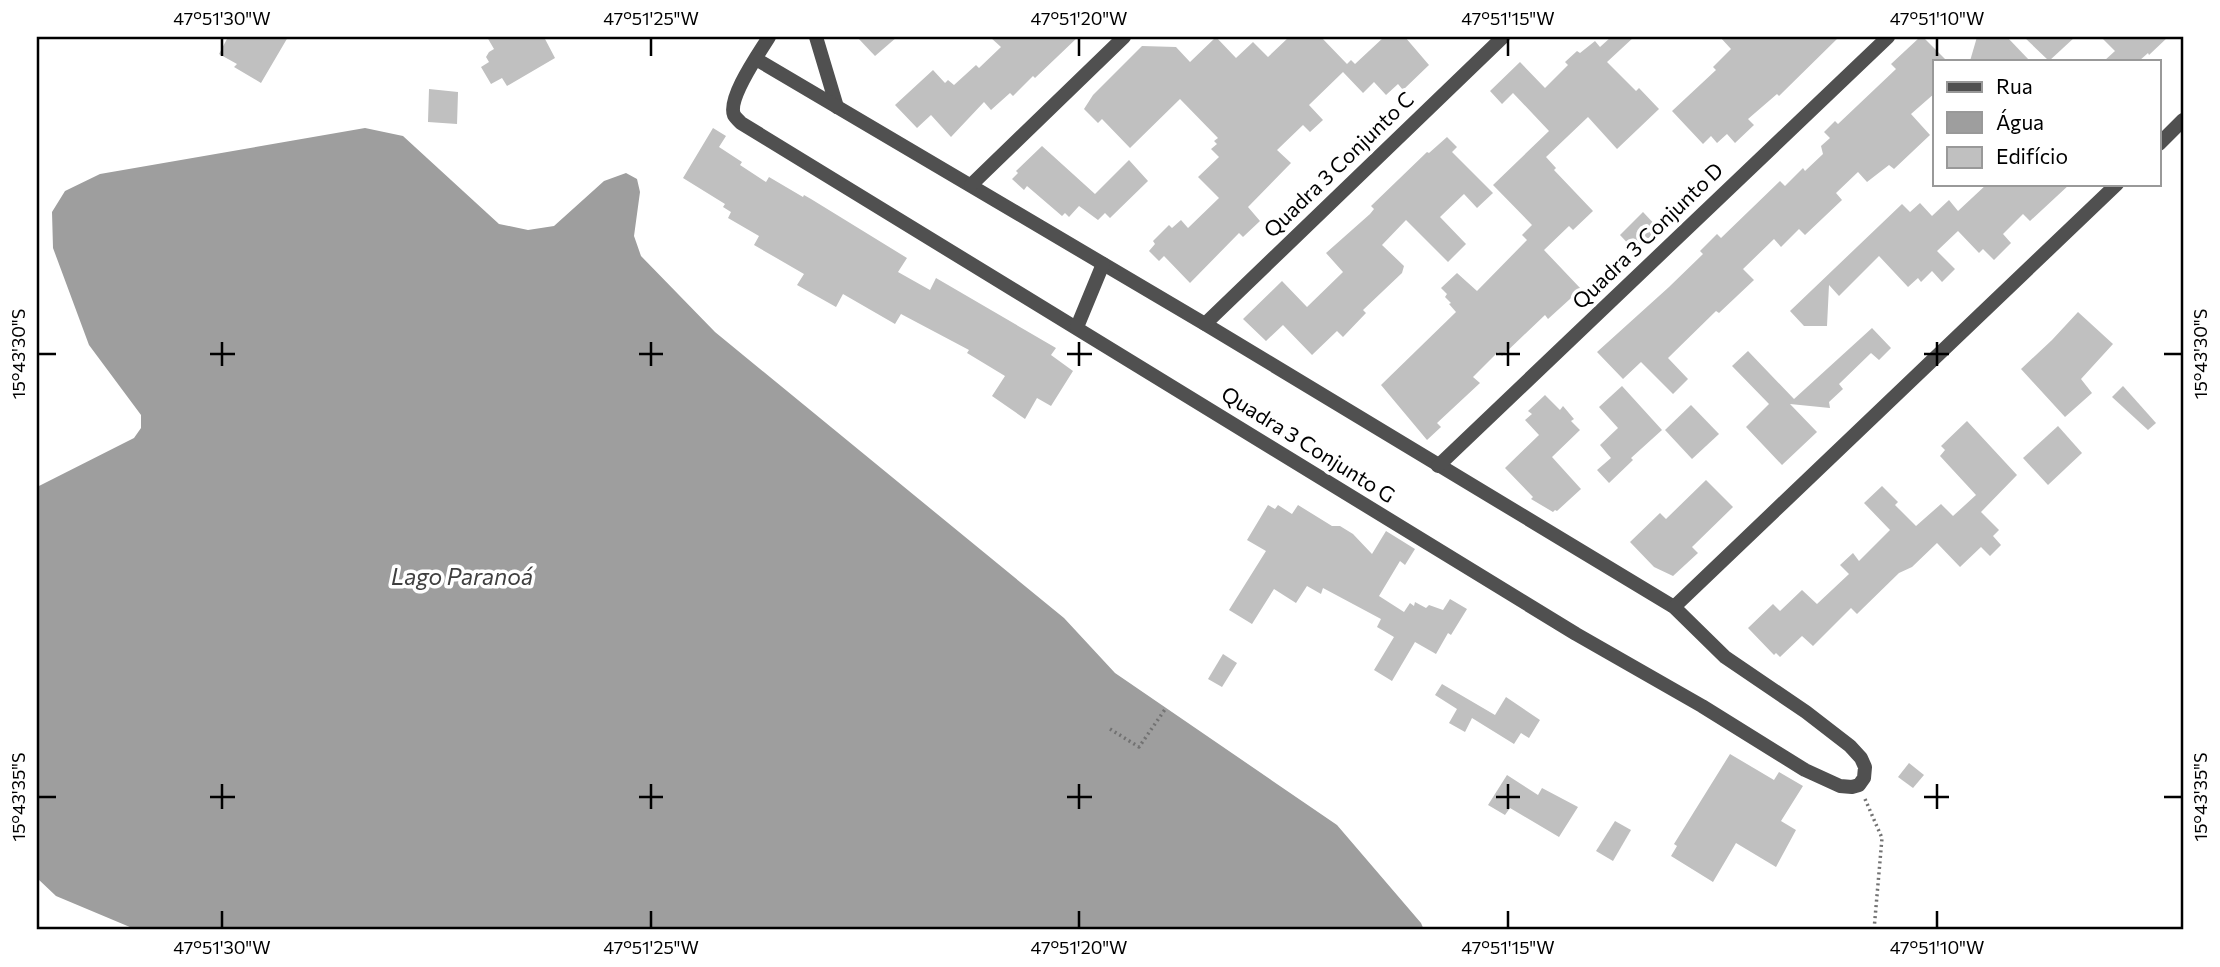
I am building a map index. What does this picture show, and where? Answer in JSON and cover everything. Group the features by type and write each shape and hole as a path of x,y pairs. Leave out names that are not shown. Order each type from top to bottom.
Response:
{"street":[{"path":"769,37 756,59 1205,324 1674,607 1725,657 1806,712 1850,746 1865,767 1864,778 1859,785"},
{"path":"816,37 837,107"},
{"path":"971,185 1124,37"},
{"name":"Quadra 3 Conjunto C","path":"1205,324 1503,37"},
{"name":"Quadra 3 Conjunto D","path":"1438,466 1888,37"},
{"name":"Quadra 3 Conjunto G","path":"756,59 736,95 733,107 734,116 741,123 1564,627 1702,706 1805,770 1840,786 1859,785"},
{"path":"2160,143 2183,120"},
{"path":"1674,607 2115,186"},
{"path":"1077,327 1103,264"}],"path":[{"path":"1110,729 1139,747 1166,708"},
{"path":"1859,785 1882,838 1874,930"}],"water":[{"name":"Lago Paranoá","path":"365,128 403,136 499,224 528,230 554,226 604,181 626,173 637,179 640,192 634,236 641,256 715,332 1064,618 1115,673 1337,825 1421,923 1424,930 137,930 56,896 37,878 37,487 134,438 141,428 141,415 89,345 53,248 52,212 65,191 100,174"}],"building":[{"path":"228,37 288,37 261,83 234,67 237,64 219,54"},
{"path":"487,37 544,37 555,58 507,86 502,78 491,84 481,67 489,62 486,57 494,49"},
{"path":"857,37 897,37 875,56"},
{"path":"990,37 1078,37 1013,96 1010,93 991,110 984,102 951,137 931,115 917,128 895,105 933,70 945,83 948,80 954,85 976,65 979,68 1001,47"},
{"path":"1216,37 1236,58 1253,42 1268,57 1289,37 1321,37 1347,64 1351,60 1355,64 1384,37 1405,37 1429,65 1403,90 1398,84 1386,95 1374,82 1363,93 1343,72 1309,105 1323,120 1310,132 1303,125 1277,150 1291,163 1248,207 1260,221 1243,237 1239,233 1190,283 1164,256 1159,261 1149,251 1155,244 1153,241 1169,225 1172,228 1181,220 1188,228 1219,198 1198,177 1219,157 1211,149 1217,144 1214,141 1218,138 1180,99 1130,148 1102,119 1098,123 1084,109 1093,95 1142,46 1176,47 1190,62"},
{"path":"1611,37 1634,37 1607,62 1636,91 1639,88 1659,109 1617,149 1588,117 1546,157 1556,168 1554,170 1593,211 1573,230 1569,226 1544,250 1581,289 1548,319 1545,315 1502,356 1498,352 1473,377 1480,383 1437,423 1441,427 1427,440 1381,385 1456,312 1441,288 1457,273 1477,291 1527,240 1522,235 1532,225 1493,185 1549,131 1513,93 1502,104 1490,91 1520,62 1545,88 1568,65 1565,62 1577,51 1580,53 1595,41 1600,47"},
{"path":"1720,37 1839,37 1779,96 1777,94 1748,119 1754,125 1735,143 1727,134 1717,143 1711,136 1703,144 1672,111 1716,70 1713,67 1731,49"},
{"path":"1920,37 1946,60 1933,60 1933,95 1911,114 1930,135 1894,169 1889,165 1867,182 1858,172 1836,193 1842,200 1805,235 1799,229 1781,247 1774,239 1743,269 1754,280 1719,313 1716,311 1668,358 1688,379 1673,394 1641,362 1623,379 1597,352 1703,254 1700,251 1717,234 1721,238 1780,181 1785,186 1803,168 1805,171 1823,154 1821,146 1830,138 1824,132 1835,121 1838,124 1896,69 1891,64"},
{"path":"1977,37 2007,37 2029,60 1970,60"},
{"path":"2024,37 2075,37 2050,60"},
{"path":"2101,37 2168,37 2140,60 2105,60 2115,51"},
{"path":"429,89 458,92 457,124 428,122"},
{"path":"713,128 726,136 719,147 742,162 740,165 766,182 769,177 803,197 804,195 907,258 898,272 930,290 936,278 1056,348 1051,355 1073,371 1051,406 1037,398 1025,419 992,396 1005,376 967,353 969,350 901,314 895,324 843,294 836,307 797,285 804,274 754,245 759,236 728,218 731,212 723,207 725,204 683,178"},
{"path":"1447,137 1457,147 1452,152 1493,193 1477,208 1464,194 1440,217 1466,244 1448,262 1406,220 1382,245 1404,266 1402,273 1363,310 1366,313 1343,337 1337,331 1312,355 1283,325 1266,341 1243,319 1282,281 1307,307 1343,272 1326,253 1370,214 1374,209 1371,206 1427,152"},
{"path":"1042,146 1095,194 1129,160 1148,181 1110,218 1105,213 1098,220 1079,206 1069,217 1065,213 1062,216 1027,186 1024,190 1012,179 1018,173 1016,171"},
{"path":"1985,186 2068,186 2030,221 2023,214 2003,234 2011,243 1994,260 1983,249 1979,253 1958,231 1937,251 1955,269 1942,282 1932,271 1921,282 1918,278 1908,287 1879,256 1839,296 1829,285 1827,326 1804,326 1790,311 1902,204 1910,212 1920,203 1932,216 1949,200 1958,211"},
{"path":"1643,212 1659,229 1635,251 1620,235"},
{"path":"2078,312 2113,344 2081,379 2092,393 2065,417 2021,369"},
{"path":"1872,328 1891,348 1879,360 1871,353 1839,384 1843,389 1829,402 1830,408 1790,404 1817,432 1782,465 1746,427 1769,404 1732,366 1748,351 1794,399"},
{"path":"1622,386 1662,430 1631,458 1633,460 1609,483 1597,470 1611,458 1600,445 1618,428 1599,407"},
{"path":"2123,386 2156,423 2148,430 2112,397"},
{"path":"1545,395 1560,410 1563,406 1574,419 1571,421 1580,430 1552,457 1581,489 1553,512 1531,499 1533,497 1505,468 1539,435 1525,420 1532,414 1528,411"},
{"path":"1691,405 1719,434 1692,459 1665,430"},
{"path":"1967,421 2017,475 1981,512 1999,530 1993,536 2001,545 1990,556 1981,547 1960,567 1937,543 1912,567 1899,573 1857,614 1851,608 1813,646 1802,636 1780,657 1776,653 1774,655 1748,628 1773,604 1780,611 1802,590 1817,604 1849,574 1840,565 1853,553 1859,561 1890,530 1864,503 1882,486 1898,502 1895,505 1916,526 1941,504 1953,516 1976,495 1940,456 1945,450 1941,446"},
{"path":"2058,426 2082,453 2048,485 2023,458"},
{"path":"1706,480 1733,507 1692,547 1698,553 1673,576 1654,567 1630,542 1660,513 1666,519"},
{"path":"1268,505 1275,509 1278,505 1292,514 1298,505 1332,526 1340,526 1353,534 1372,554 1386,531 1415,549 1405,565 1400,561 1379,596 1404,612 1410,603 1414,606 1415,602 1426,608 1429,605 1443,610 1450,599 1467,609 1436,654 1415,642 1392,681 1374,670 1394,637 1377,627 1381,619 1323,588 1321,594 1307,586 1296,603 1274,589 1252,624 1229,610 1266,551 1247,540"},
{"path":"1223,654 1237,663 1222,687 1208,679"},
{"path":"1442,684 1495,715 1506,697 1540,720 1529,738 1521,733 1514,744 1472,718 1465,732 1449,723 1457,709 1435,695"},
{"path":"1730,754 1774,780 1779,772 1803,786 1781,821 1796,830 1776,867 1736,843 1713,882 1671,856 1677,846 1674,844"},
{"path":"1909,763 1924,775 1913,788 1898,777"},
{"path":"1507,775 1538,795 1542,788 1578,807 1559,837 1510,808 1505,815 1488,805"},
{"path":"1615,821 1631,830 1613,861 1596,851"}]}
